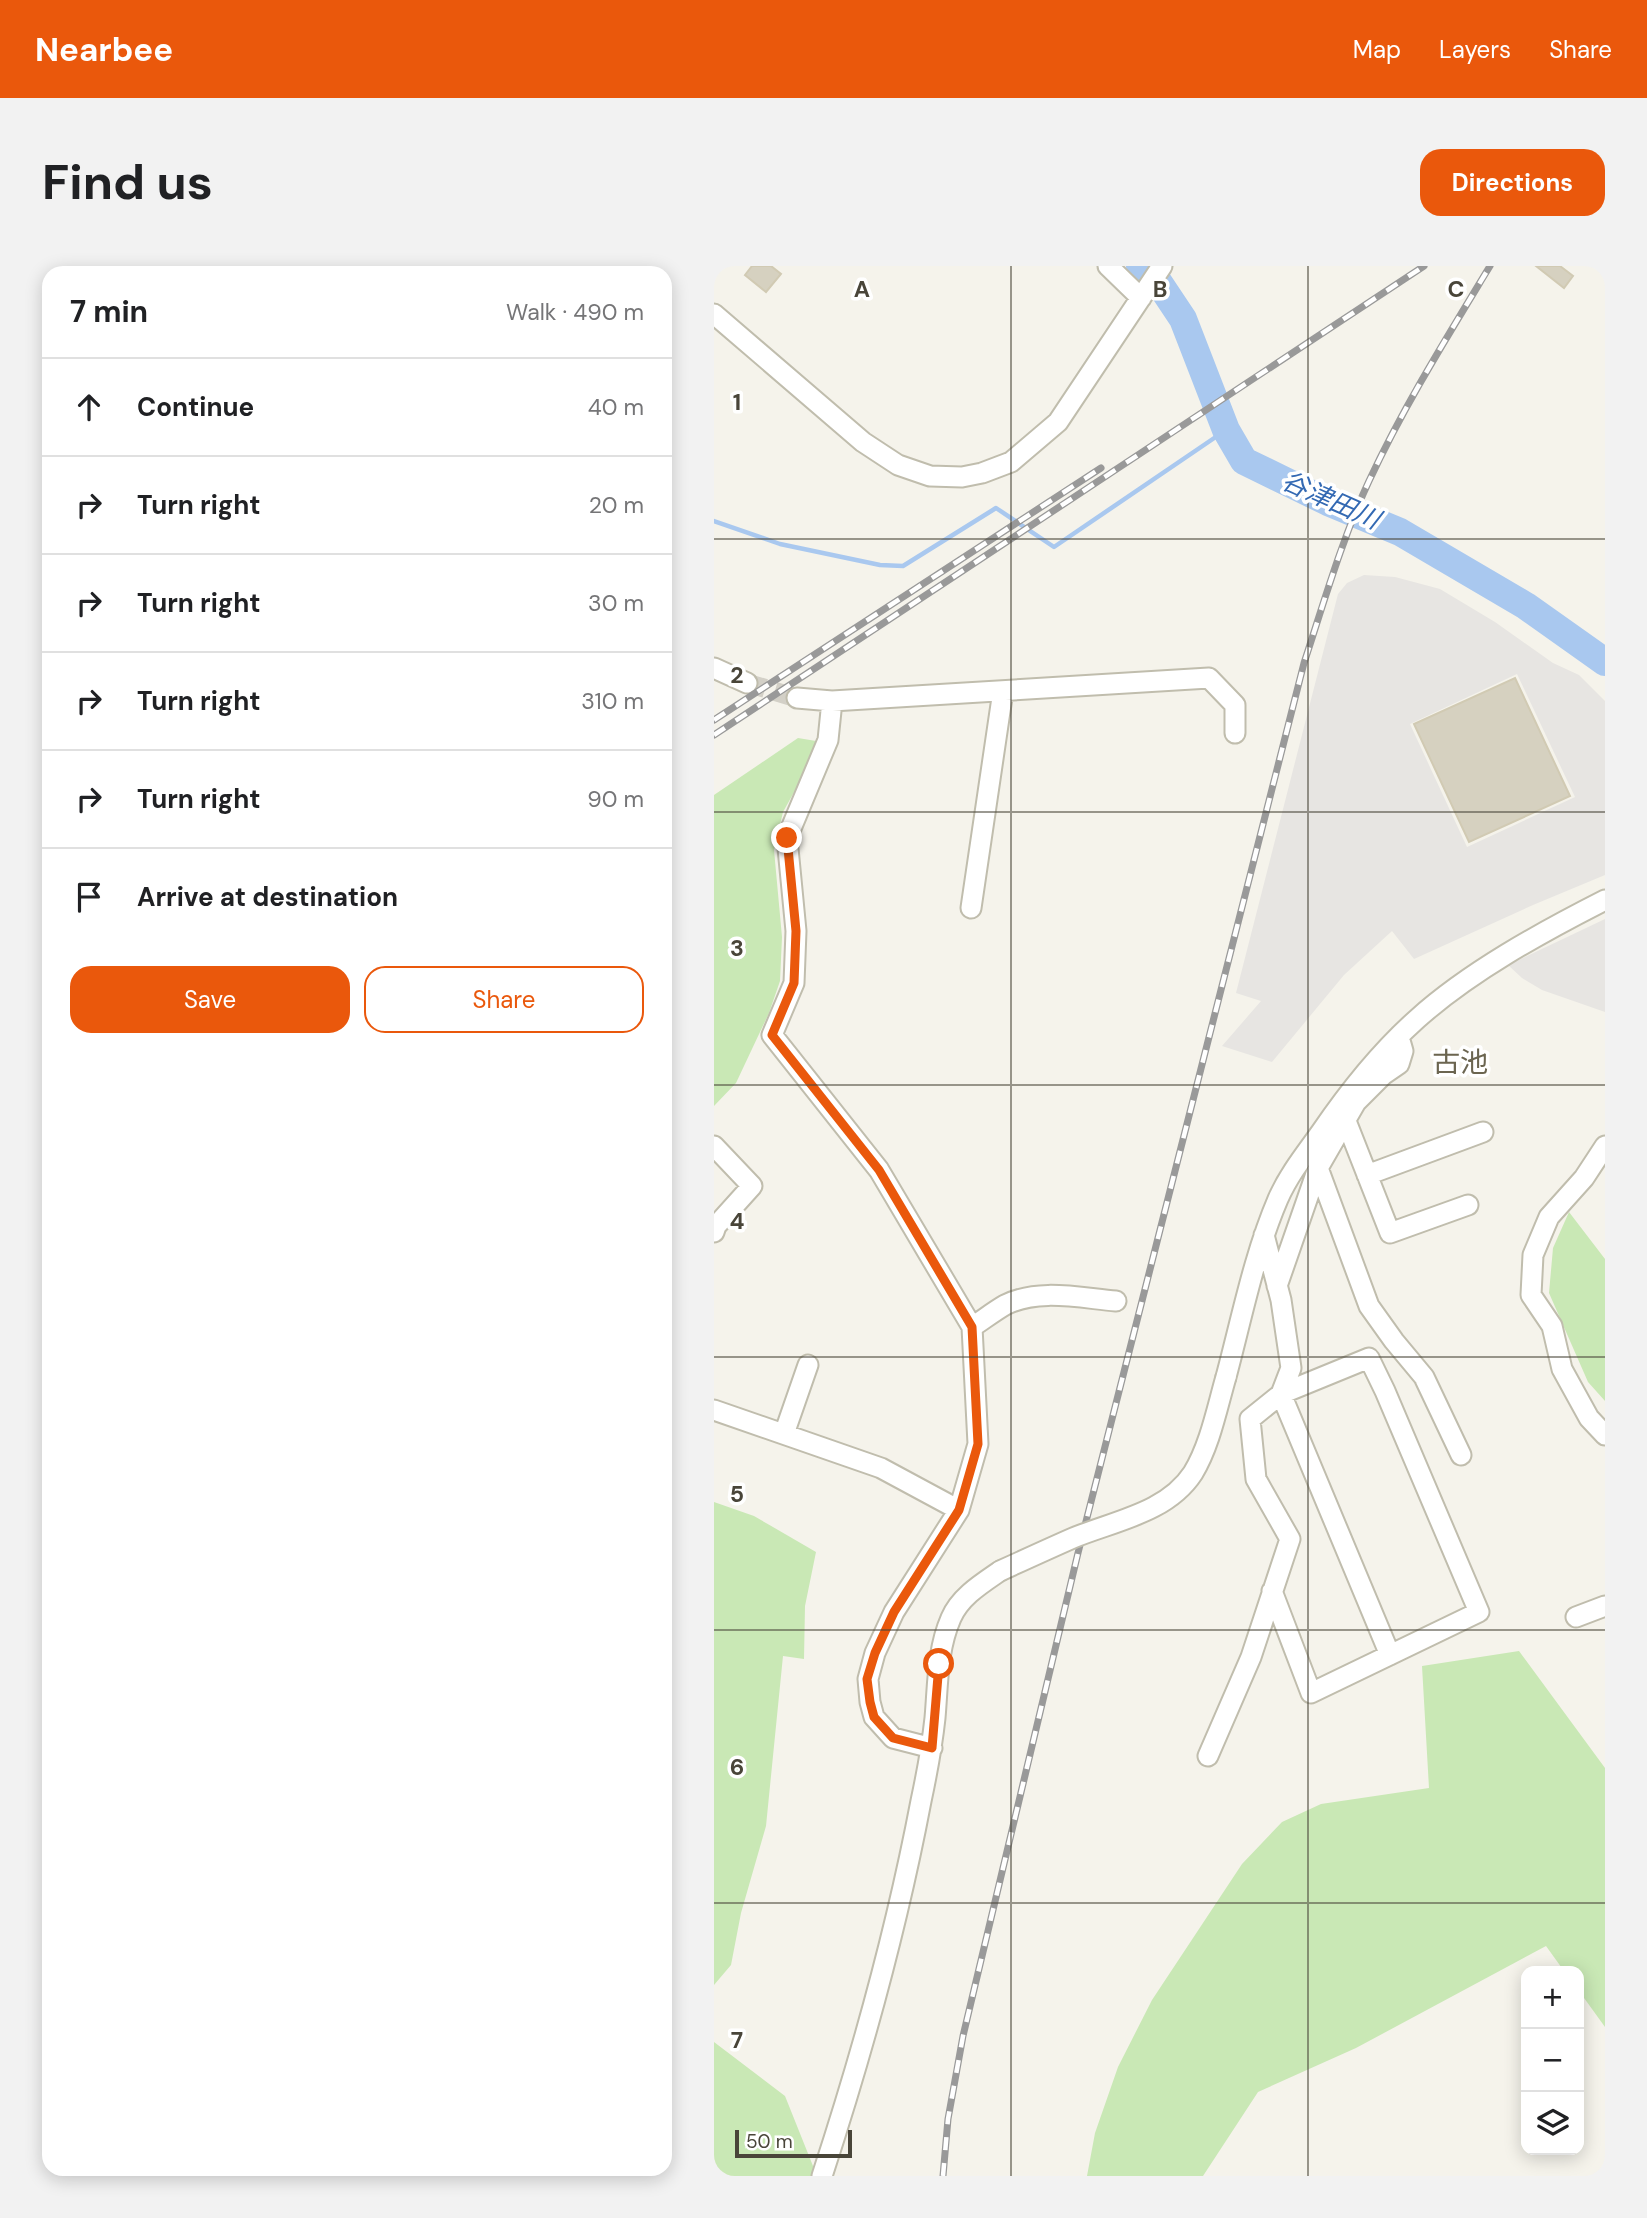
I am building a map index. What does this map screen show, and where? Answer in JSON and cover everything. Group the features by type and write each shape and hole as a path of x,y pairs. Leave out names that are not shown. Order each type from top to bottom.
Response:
{"street":[{"path":"1108,266 1144,293"},
{"path":"716,322 863,442 898,465 930,475 962,477 1011,462 1058,422 1162,266"},
{"path":"714,668 747,683"},
{"path":"797,698 832,701 1209,678 1235,705 1235,733"},
{"path":"971,908 1003,691"},
{"path":"832,701 828,740 787,838 796,931 794,983 772,1035 879,1170 972,1327 978,1444 959,1510 894,1612 875,1653 867,1679 874,1717 893,1738 932,1748"},
{"path":"822,2176 864,2036 919,1813 932,1748 939,1664 951,1616 972,1590 1000,1572 1075,1537 1138,1514 1175,1494 1192,1473 1202,1454 1226,1377 1264,1234 1289,1177 1360,1079 1417,1019 1461,984 1568,919 1605,900"},
{"path":"1277,1286 1318,1168 1356,1102 1366,1090 1399,1064 1403,1051 1399,1037"},
{"path":"1346,1121 1390,1233 1468,1205"},
{"path":"1367,1175 1483,1132"},
{"path":"714,1146 751,1186 716,1226 714,1232"},
{"path":"1605,1146 1584,1178 1549,1217 1533,1255 1531,1295 1552,1326 1562,1368 1590,1418 1605,1435"},
{"path":"1318,1168 1369,1306 1424,1377 1461,1455"},
{"path":"1264,1234 1277,1286 1290,1368 1281,1394 1391,1655"},
{"path":"972,1327 1007,1304 1032,1296 1116,1301"},
{"path":"1208,1756 1251,1657 1272,1591 1290,1539 1256,1479 1250,1419 1281,1394 1369,1358 1479,1612 1311,1693 1272,1591"},
{"path":"784,1434 808,1365"},
{"path":"714,1410 881,1468 959,1510"},
{"path":"1576,1617 1605,1606"}],"green space":[{"path":"798,738 822,742 783,812 774,850 782,937 780,981 769,1013 736,1083 714,1106 714,795"},
{"path":"1569,1212 1605,1259 1605,1401 1588,1382 1549,1293 1553,1248"},
{"path":"714,1502 754,1516 816,1552 805,1606 804,1659 783,1656 766,1826 741,1913 731,1965 714,1985"},
{"path":"1519,1651 1605,1768 1605,2027 1584,1998 1584,1966 1560,1966 1546,1946 1356,2048 1258,2092 1203,2176 1087,2176 1095,2133 1118,2067 1152,2000 1242,1864 1282,1822 1321,1804 1429,1788 1422,1666"},
{"path":"714,2042 785,2096 817,2176 714,2176"}],"shaded area":[{"path":"1364,575 1395,577 1440,589 1495,622 1553,663 1579,675 1605,701 1605,875 1414,959 1392,931 1344,975 1272,1062 1222,1046 1261,1001 1236,993 1338,594 1347,583","holes":["1517,674 1575,797 1467,847 1410,724"]},
{"path":"1605,919 1605,1012 1542,990 1522,978 1508,965"}],"building":[{"path":"752,266 771,266 781,274 766,292 745,275"},
{"path":"1536,266 1560,266 1573,276 1564,288"},
{"path":"1515,678 1570,796 1469,842 1414,724"}],"waterway":[{"name":"谷津田川","path":"1140,266 1155,277 1183,319 1226,430 1244,461 1328,502 1400,532 1526,606 1605,662"},
{"path":"714,521 780,544 880,565 903,566 996,508 1054,547 1226,430"}],"tunnel":[{"path":"747,683 797,698"}],"railway":[{"path":"714,735 1424,266"},
{"path":"943,2176 948,2119 963,2036 1078,1553 1304,663 1342,548 1382,453 1490,266"},
{"path":"714,720 1101,468"}],"district":[{"name":"古池","path":"1460,1062"}],"route":[{"path":"787,838 796,931 794,983 772,1035 879,1170 972,1327 978,1444 959,1510 894,1612 875,1653 867,1679 874,1717 893,1738 932,1748 939,1664"}]}
